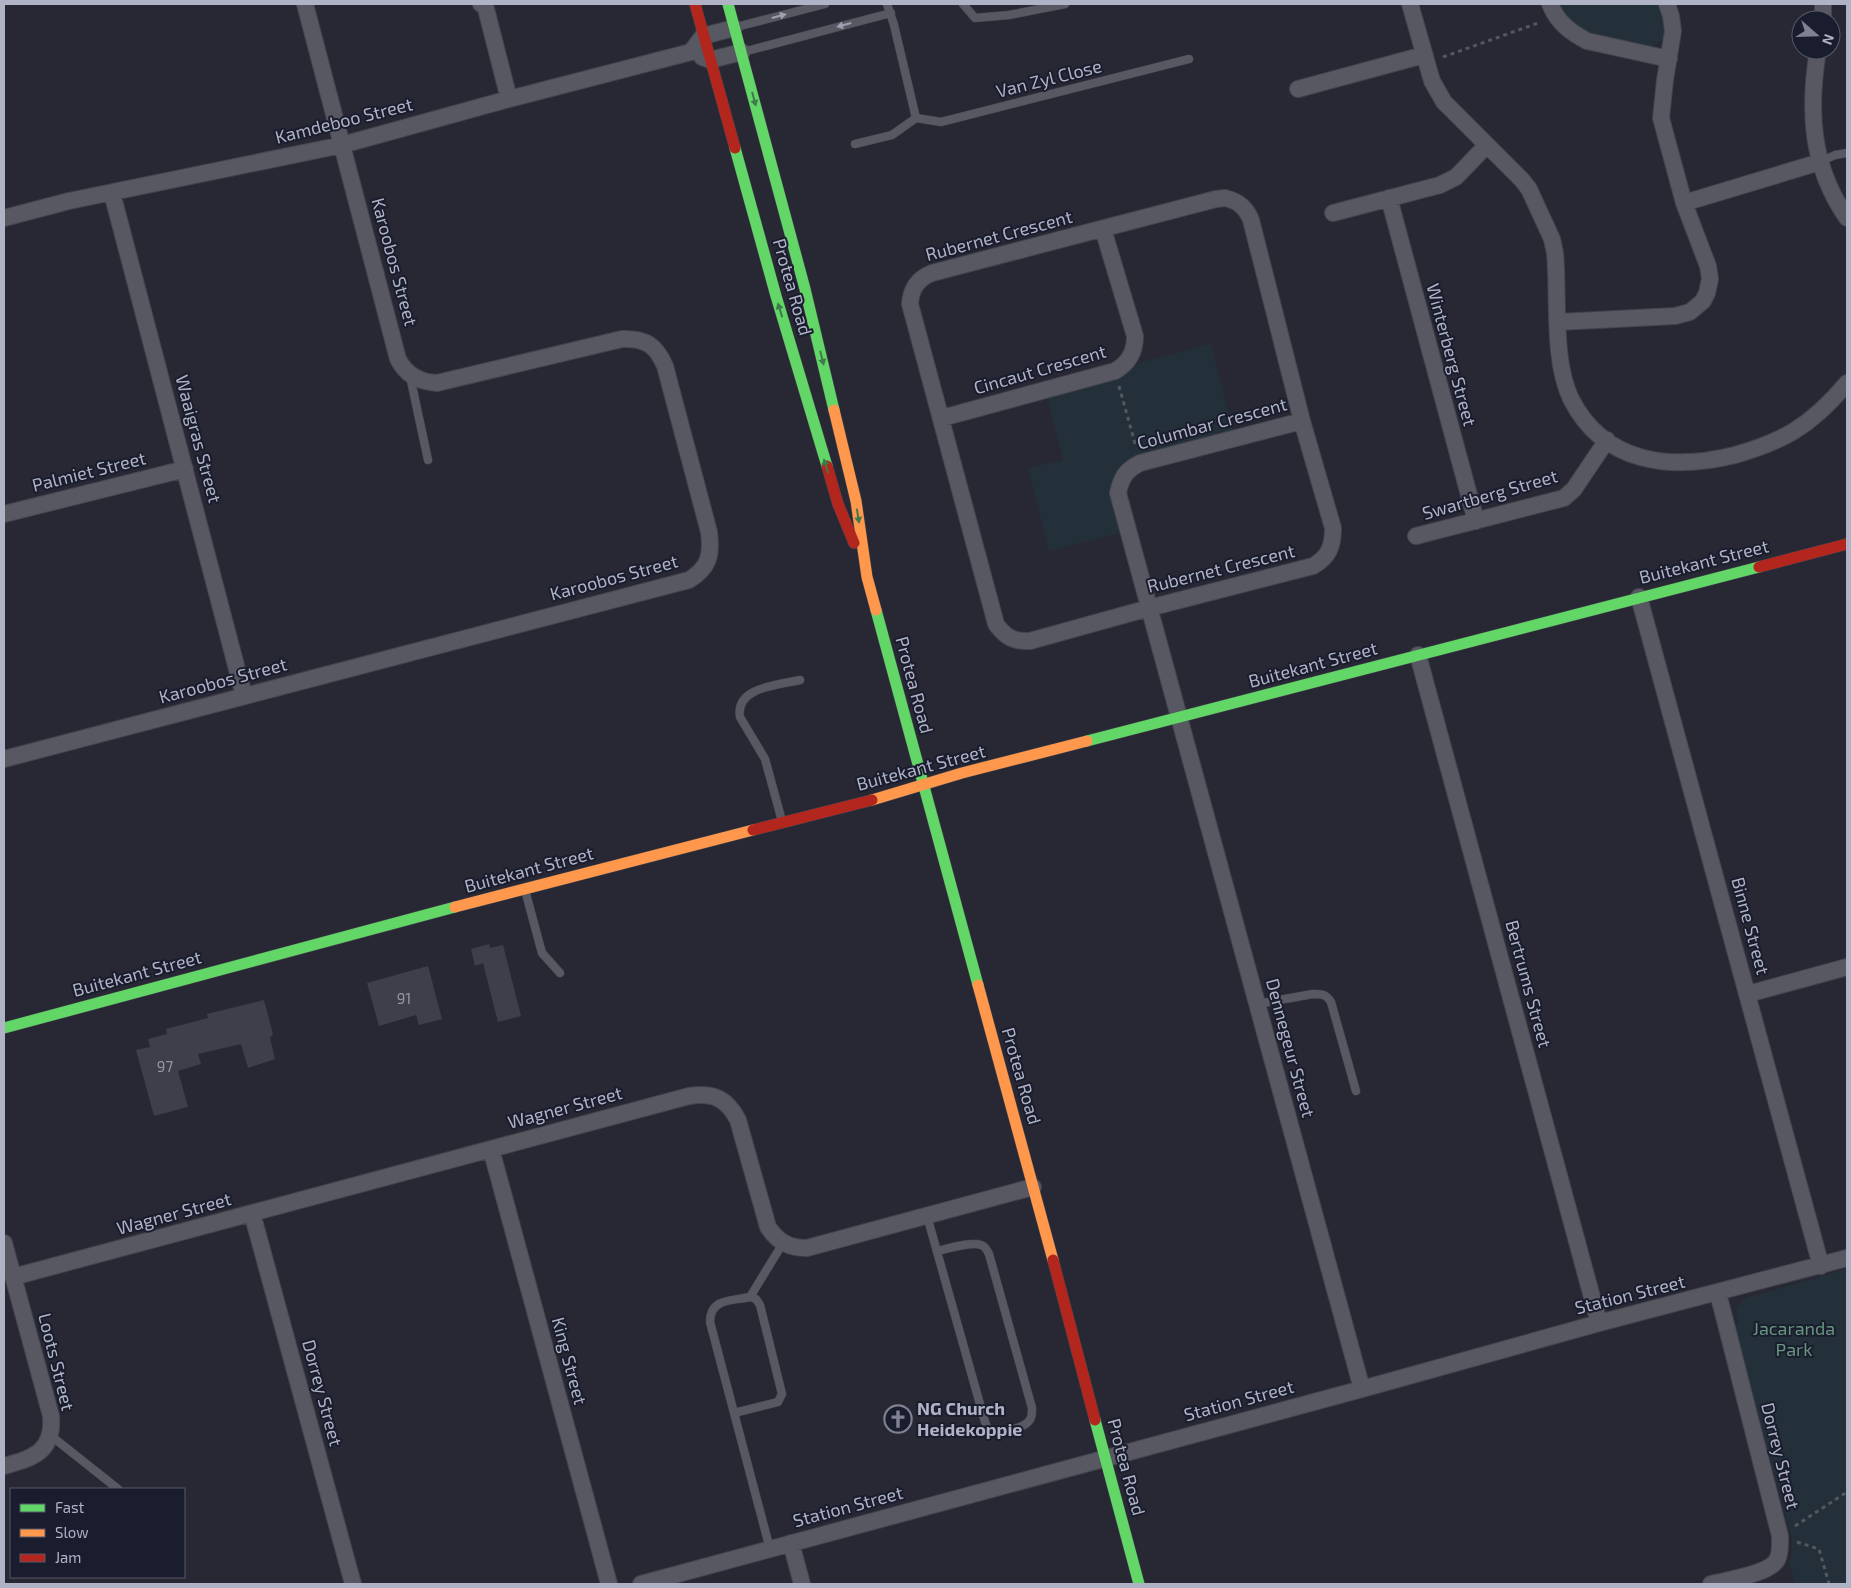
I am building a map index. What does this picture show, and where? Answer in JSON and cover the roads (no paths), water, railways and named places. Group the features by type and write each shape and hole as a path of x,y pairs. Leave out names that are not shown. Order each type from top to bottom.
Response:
{"street":[{"name":"Karoobos Street","path":"4,759 688,580 700,573 707,564 710,544 709,532 665,366 660,354 647,343 636,338 622,339 437,383 428,383 410,374 398,359 305,4"},
{"path":"486,4 509,99"},
{"name":"Protea Road","path":"694,4 776,296 838,504 867,577 1139,1584"},
{"name":"Protea Road","path":"728,4 805,289 856,501 867,577"},
{"path":"1410,4 1432,81 1444,102 1522,180 1529,190 1552,239 1556,266 1561,368 1574,404 1584,419 1607,440 1622,451 1644,459 1695,463 1716,459 1758,449 1794,431 1828,406 1847,383"},
{"path":"1558,322 1675,316 1690,312 1697,307 1710,285 1710,272 1684,203 1661,118 1673,32 1666,4"},
{"path":"1553,10 1562,25 1587,41 1669,59"},
{"path":"734,28 703,36 691,52 710,60 742,52"},
{"name":"Kamdeboo Street","path":"4,218 69,201 342,145 691,52"},
{"path":"1298,89 1426,59"},
{"path":"1817,60 1813,86 1816,147 1823,173 1847,218"},
{"path":"1332,213 1440,186 1451,181 1486,146"},
{"path":"1684,203 1820,162"},
{"name":"Waaigras Street","path":"112,193 244,696"},
{"name":"Winterberg Street","path":"1389,198 1476,521"},
{"name":"Rubernet Crescent","path":"1216,199 1233,200 1245,209 1251,220 1302,421 1333,528 1330,552 1322,561 1313,566 1030,641 1020,641 1003,634 996,624 942,418 910,304 913,288 918,281 932,273 1216,199"},
{"name":"Cincaut Crescent","path":"942,418 1115,371 1122,367 1132,355 1134,336 1103,229"},
{"name":"Columbar Crescent","path":"1180,717 1118,493 1120,482 1131,467 1140,463 1302,421"},
{"name":"Swartberg Street","path":"1416,536 1564,498 1574,489 1607,440"},
{"name":"Palmiet Street","path":"4,514 185,469"},
{"name":"Buitekant Street","path":"4,1028 524,888 883,797 923,784 1847,544"},
{"name":"Binne Street","path":"1639,597 1822,1266"},
{"name":"Bertrums Street","path":"1418,655 1599,1323"},
{"name":"Dennegeur Street","path":"1180,717 1362,1389"},
{"path":"1748,994 1847,967"},
{"name":"Wagner Street","path":"13,1278 702,1094 713,1095 733,1110 738,1120 768,1227 774,1236 783,1243"},
{"name":"King Street","path":"491,1149 609,1584"},
{"path":"783,1243 794,1248 806,1248 1033,1187"},
{"name":"Dorrey Street","path":"252,1213 353,1584"},
{"name":"Loots Street","path":"4,1243 51,1416 50,1435 44,1448 24,1461 4,1466"},
{"name":"Station Street","path":"641,1584 1599,1323 1847,1258"},
{"name":"Dorrey Street","path":"1711,1584 1768,1569 1776,1561 1780,1550 1780,1536 1718,1293"},
{"path":"791,1543 802,1584"}],"lane":[{"path":"734,28 825,4"},
{"path":"855,144 892,135 916,118 891,13 887,4"},
{"path":"963,4 975,18 1009,15 1065,4"},
{"path":"742,52 891,13"},
{"name":"Van Zyl Close","path":"916,118 942,122 1189,59"},
{"path":"1820,162 1835,155 1847,153"},
{"path":"410,374 428,460"},
{"path":"783,822 765,759 740,717 739,709 740,703 752,692 800,680"},
{"path":"524,888 542,953 560,973"},
{"path":"1257,1004 1313,994 1327,996 1331,1002 1356,1091"},
{"path":"927,1216 984,1422 988,1430 994,1432 1026,1424 1032,1416 1032,1408 989,1254 984,1247 973,1244 937,1251"},
{"path":"750,1297 783,1243"},
{"path":"734,1413 778,1402 782,1394 760,1305 756,1299 750,1297 720,1302 714,1306 710,1315 710,1322 734,1413 770,1549"},
{"path":"50,1435 117,1488"}],"place":[{"name":"NG Church Heidekoppie","path":"898,1419"}],"park label":[{"name":"Jacaranda Park","path":"1794,1339"}]}
